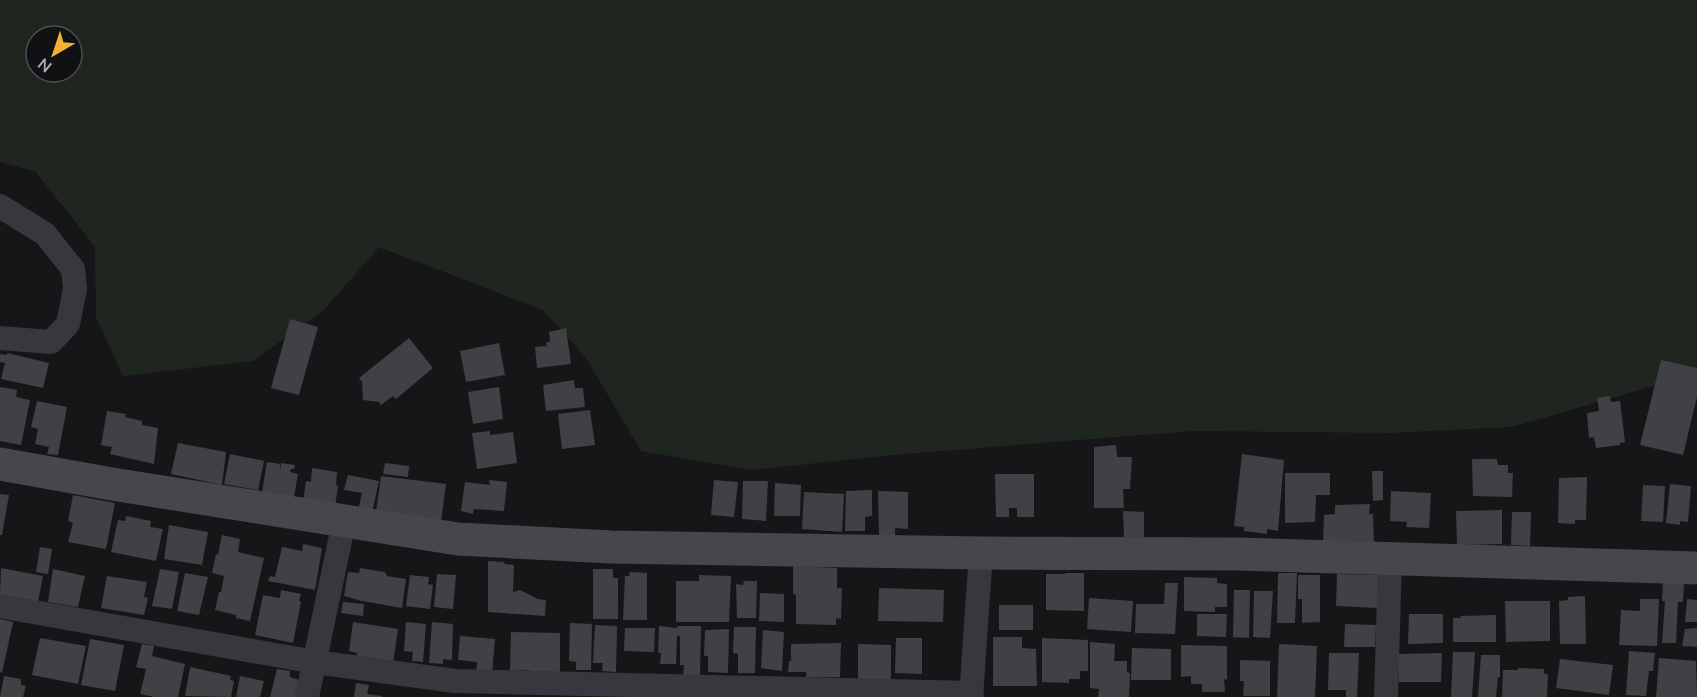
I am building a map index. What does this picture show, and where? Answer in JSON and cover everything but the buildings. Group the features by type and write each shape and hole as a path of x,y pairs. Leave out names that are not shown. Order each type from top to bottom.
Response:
{"street":[{"path":"0,206 45,234 73,269 75,289 68,324 51,342 0,338"},
{"path":"0,464 458,539 610,547 981,553 1237,554 1697,568"},
{"path":"307,697 344,522"},
{"path":"0,606 315,662 455,681 972,695 981,553"},
{"path":"1386,697 1390,559"}],"shaded area":[{"path":"0,0 1697,0 1697,378 1660,384 1512,427 1391,433 1193,431 892,455 752,470 641,451 586,358 543,310 379,247 323,311 253,361 123,376 96,317 95,247 36,172 0,162"}]}
